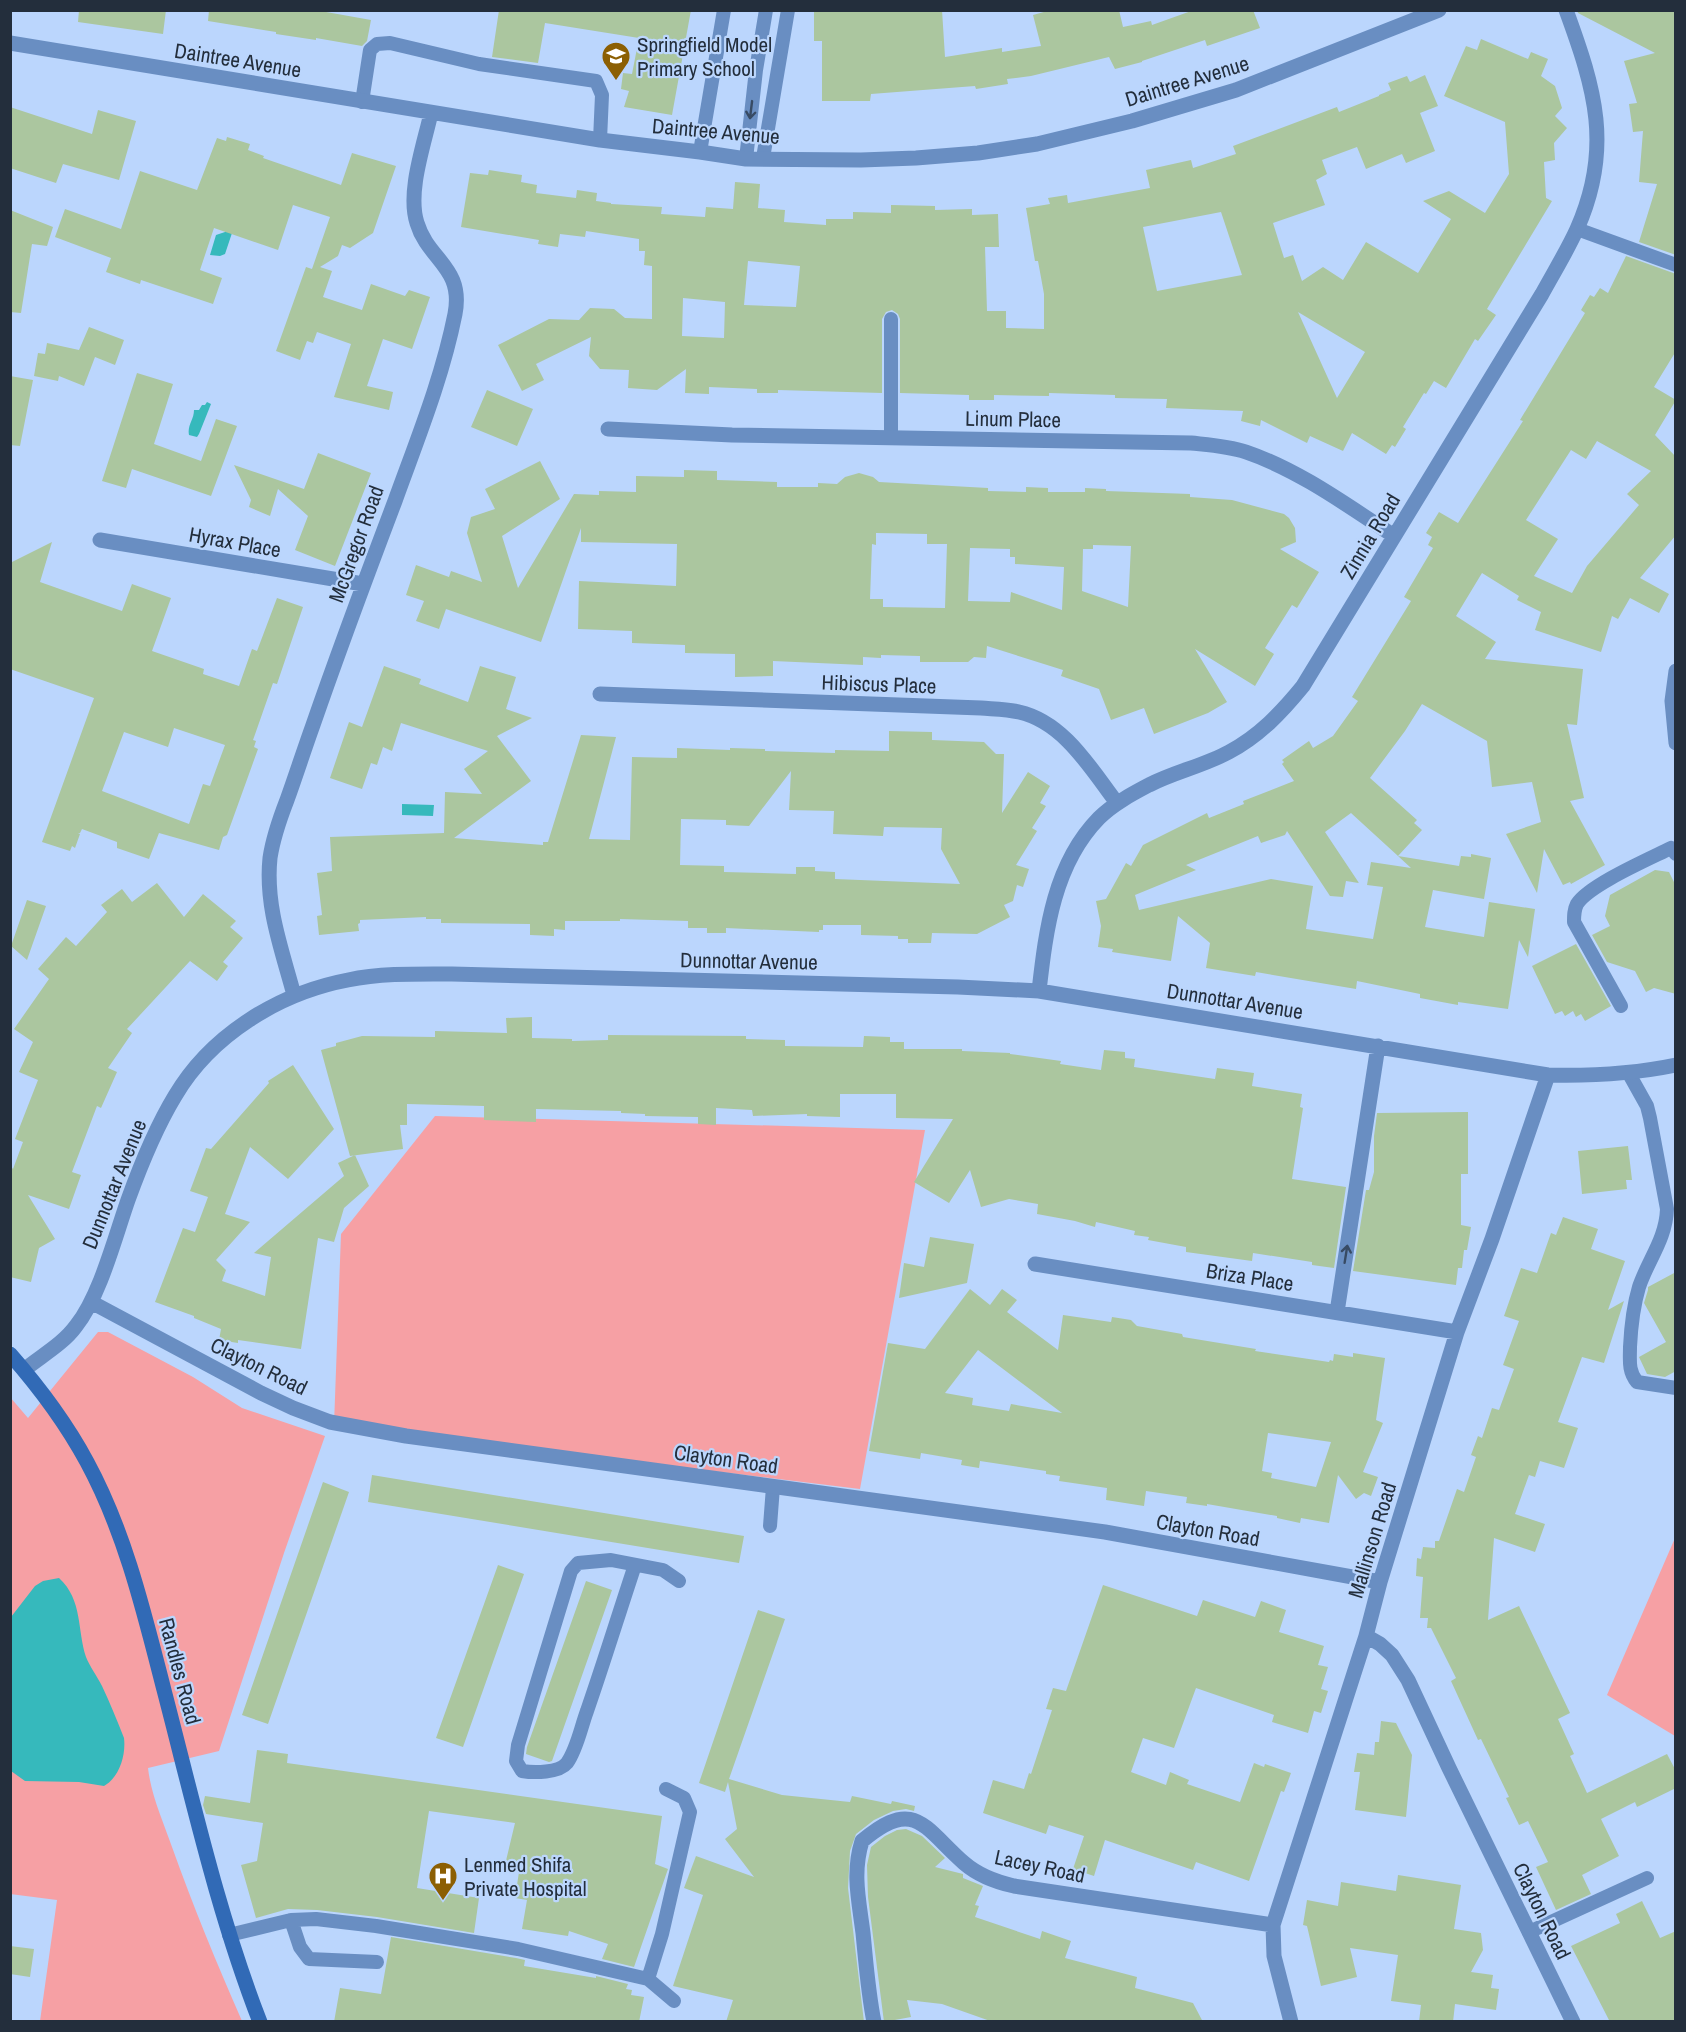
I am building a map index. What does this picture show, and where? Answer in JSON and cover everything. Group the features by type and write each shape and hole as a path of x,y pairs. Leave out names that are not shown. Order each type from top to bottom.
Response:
{"street":[{"name":"Daintree Avenue","path":"10,44 600,140 746,159 861,160 978,153 1037,144 1132,121 1236,90 1439,10"},
{"name":"Zinnia Road","path":"1039,991 1047,925 1052,906 1064,873 1083,838 1100,817 1117,803 1150,784 1228,753 1260,732 1281,713 1303,686 1542,294 1577,229 1592,187 1599,143 1593,91 1566,10"},
{"name":"McGregor Road","path":"294,995 273,922 270,858 280,820 363,584 427,413 446,355 455,311 456,290 450,274 425,240 417,223 414,202 417,175 431,113"},
{"name":"Linum Place","path":"608,429 732,435 1191,443 1223,447 1246,452 1316,486 1394,536"},
{"name":"Hyrax Place","path":"100,540 363,584"},
{"path":"1676,672 1672,701 1676,743"},
{"name":"Hibiscus Place","path":"600,694 981,708 1019,712 1043,722 1061,736 1077,751 1117,803"},
{"name":"Dunnottar Avenue","path":"24,1370 75,1328 91,1302 144,1154 189,1075 206,1056 258,1014 294,995 348,980 399,975 452,974 1039,991 1548,1075 1595,1076 1676,1065"},
{"path":"1337,1312 1378,1046"},
{"name":"Mallinson Road","path":"1291,2022 1274,1956 1273,1925 1366,1636 1380,1582 1457,1332 1492,1239 1548,1075"},
{"name":"Briza Place","path":"1035,1264 1457,1332"},
{"name":"Clayton Road","path":"91,1302 261,1393 330,1422 406,1436 1105,1532 1380,1582"},
{"name":"Randles Road","path":"10,1354 72,1436 116,1526 156,1657 208,1866 229,1935 260,2022"},
{"name":"Clayton Road","path":"1366,1636 1380,1644 1392,1655 1408,1680 1573,2022"},
{"name":"Lacey Road","path":"874,2022 865,1974 863,1933 856,1878 862,1841 892,1820 905,1818 927,1827 965,1864 989,1880 1014,1886 1273,1925"}],"lane":[{"path":"700,152 724,10"},
{"path":"746,159 756,70 766,10"},
{"path":"763,158 788,10"},
{"path":"362,102 370,50 377,44 390,43 479,64 596,81 603,95 600,140"},
{"path":"1577,229 1676,265"},
{"path":"891,319 891,438"},
{"path":"1621,1006 1574,922 1574,912 1578,902 1602,884 1671,848 1676,854"},
{"path":"1628,1072 1647,1106 1667,1209 1667,1223 1662,1239 1639,1286 1632,1317 1629,1368 1637,1382 1676,1388"},
{"path":"770,1526 773,1486"},
{"path":"635,1565 600,1672 566,1764 558,1768 522,1771 516,1761 518,1745 571,1571 578,1563 600,1560 635,1565 663,1570 679,1581"},
{"path":"648,1979 662,1934 690,1812 684,1798 666,1789"},
{"path":"1529,1932 1647,1878"},
{"path":"291,1920 300,1947 309,1959 376,1962"},
{"path":"229,1935 291,1920 326,1920 507,1947 648,1979 674,2001"}],"shaded area":[{"path":"234,227 225,254 210,255 216,235 225,232 226,228"},
{"path":"207,402 211,404 199,434 197,437 189,435 194,410 199,410"},
{"path":"402,804 434,805 433,816 402,815"},
{"path":"435,1116 925,1130 860,1489 334,1425 341,1234"},
{"path":"98,1332 108,1332 193,1377 242,1408 325,1436 219,1751 148,1768 155,1798 180,1869 242,2021 40,2021 57,1900 10,1894 10,1397 28,1418"},
{"path":"1675,1538 1675,1736 1607,1695"},
{"path":"59,1578 72,1596 86,1657 102,1686 124,1738 121,1765 110,1782 104,1786 79,1782 25,1781 11,1771 11,1617 35,1586 43,1581"}],"building":[{"path":"79,10 166,10 163,34 78,22"},
{"path":"209,10 315,10 371,20 367,41 362,46 276,34 276,32 208,21"},
{"path":"499,10 691,10 672,115 624,107 629,91 621,89 623,73 632,74 639,38 545,23 538,63 492,57"},
{"path":"814,10 942,10 945,57 1002,48 1002,52 1041,46 1033,15 1051,10 1119,10 1123,27 1151,21 1152,25 1194,10 1253,10 1260,28 1207,46 1205,40 1115,69 1109,57 1031,76 1007,79 1008,84 976,89 975,86 871,94 870,101 822,101 822,41 814,41"},
{"path":"1577,10 1676,10 1676,255 1639,242 1657,184 1639,182 1643,131 1633,132 1629,104 1637,103 1624,61 1655,53 1578,13"},
{"path":"1481,39 1528,59 1531,52 1548,59 1541,76 1555,86 1562,108 1555,116 1567,128 1554,143 1555,160 1544,162 1546,198 1552,201 1487,309 1496,315 1478,341 1475,339 1446,388 1434,381 1426,394 1424,393 1403,427 1406,429 1395,447 1392,445 1386,454 1352,433 1343,451 1310,436 1307,443 1261,420 1260,426 1241,421 1243,411 1166,408 1167,399 1049,393 1049,396 994,395 994,400 969,400 969,395 900,393 900,319 898,314 892,310 886,312 882,319 882,393 778,390 778,393 757,393 757,389 709,387 709,394 685,393 686,369 657,390 628,388 629,370 600,369 589,356 591,337 536,364 544,380 522,391 498,345 549,319 579,320 590,308 614,309 625,318 652,319 652,266 644,265 645,251 639,251 639,239 586,231 585,237 560,234 558,247 538,244 539,240 461,227 470,173 488,175 489,170 522,175 521,182 537,185 536,193 576,198 577,190 597,193 596,201 662,207 661,214 705,217 706,207 733,209 735,182 760,184 758,208 785,210 784,222 826,225 826,219 853,219 853,212 891,213 891,205 935,206 935,210 972,209 972,215 998,214 999,247 985,247 987,311 1006,311 1006,328 1044,329 1044,294 1038,261 1035,261 1026,208 1050,204 1048,198 1067,195 1068,203 1150,188 1146,170 1191,160 1193,168 1236,154 1233,146 1337,107 1339,112 1379,96 1391,90 1388,83 1407,76 1410,82 1425,75 1438,106 1420,113 1435,151 1406,163 1402,154 1366,169 1357,147 1322,160 1327,174 1316,180 1325,205 1273,223 1284,258 1293,255 1302,281 1323,267 1343,280 1366,242 1418,273 1451,219 1423,201 1449,191 1485,213 1509,174 1505,122 1444,96 1466,46 1477,50","holes":["1221,212 1242,275 1157,291 1143,227","748,261 800,266 796,307 744,305","683,298 725,302 724,338 682,336","1298,312 1365,352 1337,398"]},
{"path":"10,107 92,134 98,110 136,121 119,180 63,164 56,183 10,168"},
{"path":"227,137 250,144 248,150 264,156 263,158 341,185 352,153 396,166 373,233 350,248 342,245 338,256 320,267 332,271 323,297 362,310 371,284 405,296 409,290 430,297 412,349 383,339 367,386 393,392 389,410 334,397 351,344 317,332 313,343 307,341 300,360 276,351 306,267 312,269 330,217 293,205 278,250 214,228 200,270 222,278 213,304 141,280 140,284 106,272 111,258 55,237 65,209 121,229 140,171 197,190 217,138 226,141"},
{"path":"10,210 53,227 47,246 32,244 21,313 10,312"},
{"path":"1626,256 1676,274 1676,351 1654,387 1676,400 1655,435 1676,457 1676,535 1640,578 1669,594 1659,613 1630,598 1618,619 1612,616 1601,652 1535,630 1541,612 1517,600 1519,596 1482,573 1456,616 1496,642 1485,659 1583,669 1577,725 1567,724 1584,798 1570,801 1605,865 1571,884 1570,882 1563,885 1544,849 1537,893 1506,834 1541,822 1532,782 1492,787 1487,741 1422,704 1370,778 1417,820 1414,823 1422,830 1398,856 1459,866 1461,856 1471,857 1471,854 1491,858 1484,899 1433,890 1425,927 1484,937 1489,902 1535,909 1528,957 1519,940 1508,1009 1458,1002 1458,1005 1420,998 1420,994 1357,981 1356,989 1256,972 1255,976 1206,968 1210,943 1178,916 1171,961 1112,952 1113,949 1098,947 1101,926 1096,901 1106,899 1126,863 1131,866 1143,845 1207,813 1209,818 1244,804 1243,801 1294,781 1282,764 1284,762 1282,760 1309,741 1313,748 1333,736 1358,701 1352,697 1411,601 1404,597 1433,548 1428,545 1432,537 1426,533 1439,512 1458,523 1523,421 1520,420 1585,313 1581,310 1590,295 1594,297 1600,288 1608,293","holes":["1597,441 1651,471 1627,494 1639,505 1587,566 1572,593 1534,576 1558,539 1526,520 1571,450 1586,459","1351,813 1411,868 1371,862 1367,885 1383,887 1373,939 1306,929 1313,886 1271,879 1139,910 1135,895 1196,870 1186,865 1258,836 1261,843 1285,835 1287,831 1330,896 1343,897 1346,881 1359,883 1325,832"]},
{"path":"89,327 124,340 115,365 95,357 84,386 59,376 58,381 34,376 38,353 45,354 47,343 79,350"},
{"path":"137,373 173,384 154,444 201,461 216,419 237,426 211,496 132,469 126,488 102,481"},
{"path":"10,376 33,380 20,446 10,445"},
{"path":"487,390 533,409 517,446 471,427"},
{"path":"318,453 371,473 335,566 295,550 308,516 278,489 270,516 249,507 251,500 234,465 304,489"},
{"path":"540,461 560,499 502,536 518,588 574,494 599,495 599,491 636,492 636,476 684,477 684,470 717,471 717,480 777,482 777,487 818,487 818,483 837,484 845,477 859,473 873,477 879,482 988,488 988,491 1026,492 1026,487 1048,488 1048,492 1085,492 1085,488 1190,494 1190,497 1232,500 1284,514 1289,518 1295,528 1296,542 1280,549 1319,572 1297,608 1292,605 1265,648 1274,654 1255,686 1195,649 1227,702 1208,713 1154,734 1144,708 1111,720 1099,689 1061,676 1063,670 987,646 986,658 974,657 968,662 920,662 920,656 881,655 881,658 863,657 863,665 773,661 773,676 735,677 735,654 685,653 685,645 632,643 632,631 578,629 579,581 676,586 677,544 581,542 581,528 541,642 446,609 439,629 416,621 424,601 406,595 416,565 449,577 451,571 482,582 467,533 471,517 495,509 485,489","holes":["876,533 927,534 927,544 947,544 945,608 883,607 883,599 870,599 872,544 876,545","1093,545 1131,546 1128,607 1082,591 1083,549 1093,549","970,548 1010,549 1010,557 1015,557 1015,564 1064,567 1062,610 1011,592 1010,602 968,601"]},
{"path":"52,542 40,582 122,611 132,584 171,598 152,651 204,669 203,674 239,686 252,649 257,651 277,598 303,607 277,684 273,683 253,740 256,741 254,747 258,749 227,835 223,837 219,850 159,833 149,859 117,848 117,842 82,829 78,833 80,834 75,848 72,846 70,851 42,842 94,698 10,669 10,563","holes":["174,728 225,745 210,786 203,784 189,824 102,791 124,732 168,747"]},
{"path":"384,666 421,679 419,684 468,702 480,666 516,677 506,709 532,718 497,736 531,781 454,838 543,845 543,842 548,842 581,735 616,737 589,839 630,840 632,757 677,758 677,748 835,753 835,750 889,751 889,731 932,732 932,740 984,742 996,754 1004,754 1002,813 1028,772 1050,786 1040,803 1046,806 1032,828 1037,831 1016,865 1029,869 1023,887 1017,885 1013,901 1004,905 1010,917 977,934 932,933 931,943 908,943 908,939 898,939 898,936 861,935 861,925 823,925 823,930 819,932 726,928 726,933 707,933 707,928 688,928 688,921 620,919 620,921 565,921 565,930 554,929 554,936 530,935 530,924 441,923 441,919 426,919 426,917 360,920 359,931 319,935 317,916 322,915 317,873 332,871 330,837 444,833 445,792 482,794 464,769 488,751 401,723 392,751 383,747 377,765 371,763 362,789 330,778 349,722 362,727","holes":["791,771 789,810 834,811 833,834 883,836 884,827 942,828 941,849 960,884 835,879 835,872 815,871 815,867 796,867 796,874 724,872 724,866 680,865 681,819 726,820 726,825 749,826"]},
{"path":"1655,870 1669,872 1676,886 1676,994 1654,988 1646,992 1635,971 1607,962 1592,935 1610,926 1605,916 1610,895"},
{"path":"157,883 184,917 203,894 236,921 230,927 243,938 223,962 228,966 217,981 190,961 127,1029 132,1033 108,1068 117,1072 101,1108 97,1106 72,1172 81,1175 69,1209 28,1195 55,1239 39,1248 31,1282 10,1277 10,1165 13,1169 23,1142 15,1139 38,1080 19,1072 33,1042 14,1029 49,979 38,969 66,937 76,946 107,912 101,905 122,889 132,902"},
{"path":"27,900 46,906 27,960 11,946"},
{"path":"1576,944 1611,1006 1585,1021 1581,1014 1576,1017 1573,1011 1565,1016 1562,1011 1555,1014 1532,966"},
{"path":"532,1017 532,1038 572,1039 572,1041 608,1040 608,1035 746,1036 746,1039 785,1040 785,1046 863,1047 864,1036 890,1037 890,1042 904,1042 904,1049 962,1049 962,1051 1010,1053 1101,1070 1104,1050 1125,1052 1125,1058 1135,1059 1134,1067 1215,1079 1217,1068 1254,1073 1252,1086 1302,1094 1300,1107 1303,1108 1292,1179 1346,1187 1334,1268 1312,1265 1312,1262 1253,1253 1252,1261 1186,1252 1186,1247 1148,1240 1149,1237 1134,1235 1135,1231 1096,1222 1095,1227 1037,1214 1038,1204 1009,1199 981,1207 970,1170 949,1203 914,1182 953,1119 896,1118 896,1094 840,1094 840,1117 807,1116 807,1114 753,1116 752,1110 716,1108 716,1125 698,1124 698,1117 645,1116 645,1114 621,1113 621,1111 536,1109 536,1122 484,1120 484,1106 407,1104 407,1125 400,1125 403,1149 350,1156 321,1050 362,1036 435,1037 435,1031 507,1033 506,1018"},
{"path":"293,1065 334,1129 288,1179 250,1147 225,1214 250,1222 216,1260 226,1270 222,1281 265,1296 271,1257 254,1253 344,1176 338,1163 355,1155 369,1186 344,1208 334,1242 318,1238 301,1349 238,1340 238,1343 219,1340 221,1329 194,1318 194,1316 155,1302 183,1228 195,1232 208,1197 190,1191 206,1148 211,1149 269,1083 268,1081"},
{"path":"1468,1112 1468,1174 1461,1174 1461,1225 1471,1227 1467,1250 1464,1250 1462,1268 1458,1268 1456,1285 1353,1271 1366,1190 1369,1190 1374,1172 1374,1136 1377,1113"},
{"path":"1628,1146 1632,1180 1626,1180 1627,1189 1582,1194 1578,1151"},
{"path":"1563,1217 1598,1229 1591,1249 1625,1261 1608,1310 1624,1301 1604,1363 1582,1357 1558,1422 1578,1428 1564,1468 1540,1461 1535,1477 1529,1475 1515,1514 1545,1524 1535,1552 1494,1538 1488,1620 1519,1606 1570,1713 1558,1719 1574,1754 1570,1756 1587,1793 1667,1754 1676,1771 1676,1788 1637,1807 1635,1802 1601,1819 1619,1856 1582,1875 1591,1894 1556,1910 1536,1867 1548,1862 1528,1821 1519,1825 1506,1798 1509,1797 1481,1739 1478,1740 1451,1681 1456,1678 1431,1628 1427,1628 1428,1618 1420,1618 1423,1577 1416,1576 1417,1558 1421,1559 1423,1547 1435,1548 1435,1541 1439,1541 1457,1489 1464,1492 1476,1457 1471,1455 1478,1436 1482,1438 1492,1408 1499,1410 1514,1369 1503,1365 1519,1321 1504,1316 1521,1268 1537,1273 1551,1233 1556,1235"},
{"path":"930,1237 974,1244 967,1283 899,1298 904,1263 924,1267"},
{"path":"1676,1272 1676,1371 1665,1377 1647,1374 1639,1357 1666,1342 1644,1303 1648,1287"},
{"path":"970,1289 990,1305 1002,1289 1017,1300 1007,1312 1058,1350 1063,1315 1111,1322 1112,1317 1131,1320 1137,1326 1182,1334 1183,1337 1329,1362 1333,1361 1334,1354 1353,1357 1353,1353 1385,1358 1376,1420 1383,1423 1363,1472 1378,1477 1371,1496 1364,1493 1356,1499 1338,1475 1329,1523 1301,1518 1300,1523 1277,1518 1277,1516 1207,1504 1207,1506 1186,1503 1187,1497 1146,1491 1144,1506 1106,1500 1107,1488 1059,1481 1060,1476 1046,1474 1046,1471 980,1461 979,1468 961,1465 962,1460 921,1453 920,1459 869,1451 888,1343 925,1349","holes":["978,1350 1019,1381 1062,1413 1011,1404 1009,1411 972,1405 973,1398 945,1393","1268,1433 1331,1442 1316,1487 1271,1478 1272,1473 1262,1471"]},
{"path":"372,1475 744,1536 739,1563 368,1502"},
{"path":"323,1482 349,1492 268,1724 242,1715"},
{"path":"498,1565 524,1574 463,1747 436,1738"},
{"path":"586,1581 612,1590 552,1761 549,1762 526,1754 527,1747"},
{"path":"1103,1585 1197,1616 1203,1600 1255,1617 1261,1601 1286,1610 1279,1632 1324,1646 1318,1665 1328,1667 1321,1689 1328,1691 1321,1713 1314,1711 1308,1733 1272,1722 1274,1715 1196,1688 1174,1748 1143,1738 1131,1772 1166,1785 1170,1772 1189,1780 1187,1784 1240,1802 1254,1763 1264,1767 1265,1764 1291,1773 1284,1792 1281,1791 1249,1881 1196,1862 1193,1870 1105,1840 1094,1876 1073,1869 1084,1836 1049,1825 1046,1834 983,1813 993,1780 1024,1789 1052,1710 1046,1709 1053,1688 1066,1691"},
{"path":"758,1610 785,1619 729,1779 782,1795 850,1802 852,1796 915,1806 914,1811 906,1809 893,1811 874,1820 856,1834 850,1851 848,1888 864,2022 726,2022 733,2000 673,1986 703,1895 684,1888 696,1856 754,1877 725,1839 737,1829 728,1782 725,1792 699,1783"},
{"path":"1381,1721 1396,1723 1412,1755 1406,1817 1355,1810 1360,1772 1354,1772 1357,1753 1374,1755 1375,1742 1379,1742"},
{"path":"257,1750 288,1754 287,1763 662,1816 655,1864 668,1869 634,1967 602,1959 608,1944 569,1931 568,1936 522,1929 527,1900 515,1898 519,1872 504,1869 515,1823 429,1811 417,1888 479,1898 474,1933 317,1910 288,1909 256,1918 241,1865 257,1861 263,1823 206,1814 203,1805 205,1796 250,1803"},
{"path":"906,1829 922,1836 945,1858 935,1867 963,1874 963,1878 983,1886 975,1905 979,1906 975,1917 1040,1939 1042,1931 1071,1941 1065,1958 1137,1977 1135,1988 1193,2003 1203,2022 993,2022 942,2004 907,2000 911,2017 884,2022 868,1897 867,1865 871,1847 885,1836 897,1830"},
{"path":"1398,1875 1461,1885 1454,1929 1481,1933 1483,1950 1471,1972 1493,1975 1491,1988 1499,1989 1496,2010 1455,2004 1453,2022 1419,2022 1421,2005 1391,2001 1398,1955 1350,1948 1357,1977 1321,1986 1307,1926 1303,1925 1307,1900 1338,1906 1341,1882 1396,1891"},
{"path":"1642,1901 1660,1938 1676,1931 1676,2022 1610,2022 1571,1946 1620,1923 1616,1914"},
{"path":"391,1937 516,1958 525,1960 524,1966 596,1978 596,1976 628,1984 626,1989 632,1990 631,1995 644,1997 639,2022 334,2022 340,1988 381,1994"},
{"path":"10,1946 34,1949 30,1977 10,1974"}],"place":[{"name":"Springfield Model Primary School","path":"616,82"},
{"name":"Lenmed Shifa Private Hospital","path":"443,1902"}]}
